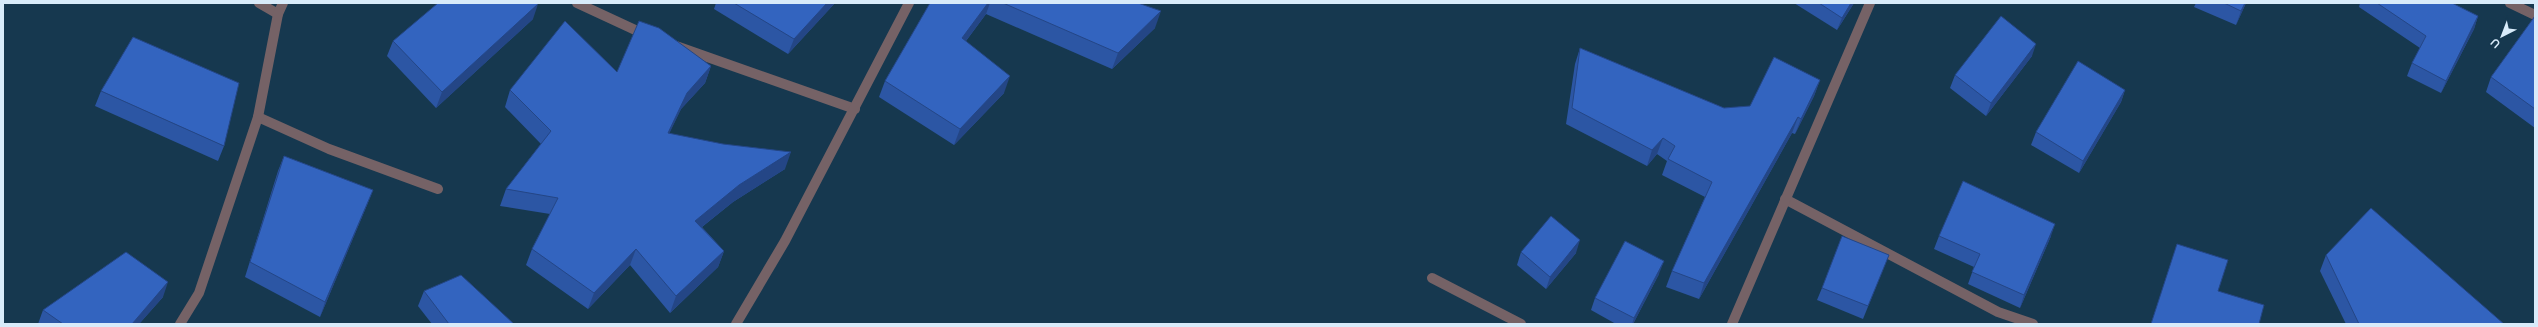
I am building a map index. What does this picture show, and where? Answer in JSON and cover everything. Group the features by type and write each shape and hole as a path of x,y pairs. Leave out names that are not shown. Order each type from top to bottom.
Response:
{"street":[{"path":"259,3 278,14"},
{"path":"180,324 199,293 258,117 278,14 283,3"},
{"path":"577,3 635,31 855,109"},
{"path":"736,324 785,241 909,3"},
{"path":"1732,324 1870,3"},
{"path":"2510,3 2535,15"},
{"path":"258,117 329,149 438,189"},
{"path":"1785,199 1998,312 2033,324"},
{"path":"1432,278 1521,324"}],"building":[{"path":"438,3 538,4 442,92 393,41"},
{"path":"734,3 827,3 794,39"},
{"path":"930,3 988,3 962,38 1010,76 960,129 885,81"},
{"path":"1003,3 1138,3 1161,11 1118,53"},
{"path":"1819,3 1851,3 1842,18"},
{"path":"2224,3 2245,3 2241,11"},
{"path":"2377,3 2452,3 2478,16 2446,81 2412,63 2426,36"},
{"path":"2001,16 2036,44 1991,103 1955,75"},
{"path":"2535,16 2535,109 2491,77"},
{"path":"565,21 617,72 639,21 659,28 711,66 687,93 668,133 723,144 791,152 739,185 695,221 724,251 676,296 636,249 594,293 532,249 558,198 506,189 551,131 510,90"},
{"path":"133,37 239,83 224,146 101,91"},
{"path":"1580,48 1724,108 1750,106 1774,57 1820,80 1801,119 1798,117 1704,283 1672,271 1712,182 1668,159 1675,146 1663,138 1652,150 1572,108"},
{"path":"2078,61 2125,90 2083,161 2036,132"},
{"path":"284,156 373,190 325,302 250,262"},
{"path":"1963,181 2055,224 2024,295 1972,272 1980,254 1939,236"},
{"path":"2371,208 2504,324 2359,324 2326,255"},
{"path":"1551,216 1580,240 1550,277 1521,252"},
{"path":"1842,236 1889,255 1868,306 1822,288"},
{"path":"1625,241 1664,261 1634,318 1595,298"},
{"path":"2177,244 2228,260 2218,291 2264,305 2259,324 2151,324"},
{"path":"126,252 168,282 132,324 63,324 43,310"},
{"path":"461,275 514,324 449,324 424,291"}]}
